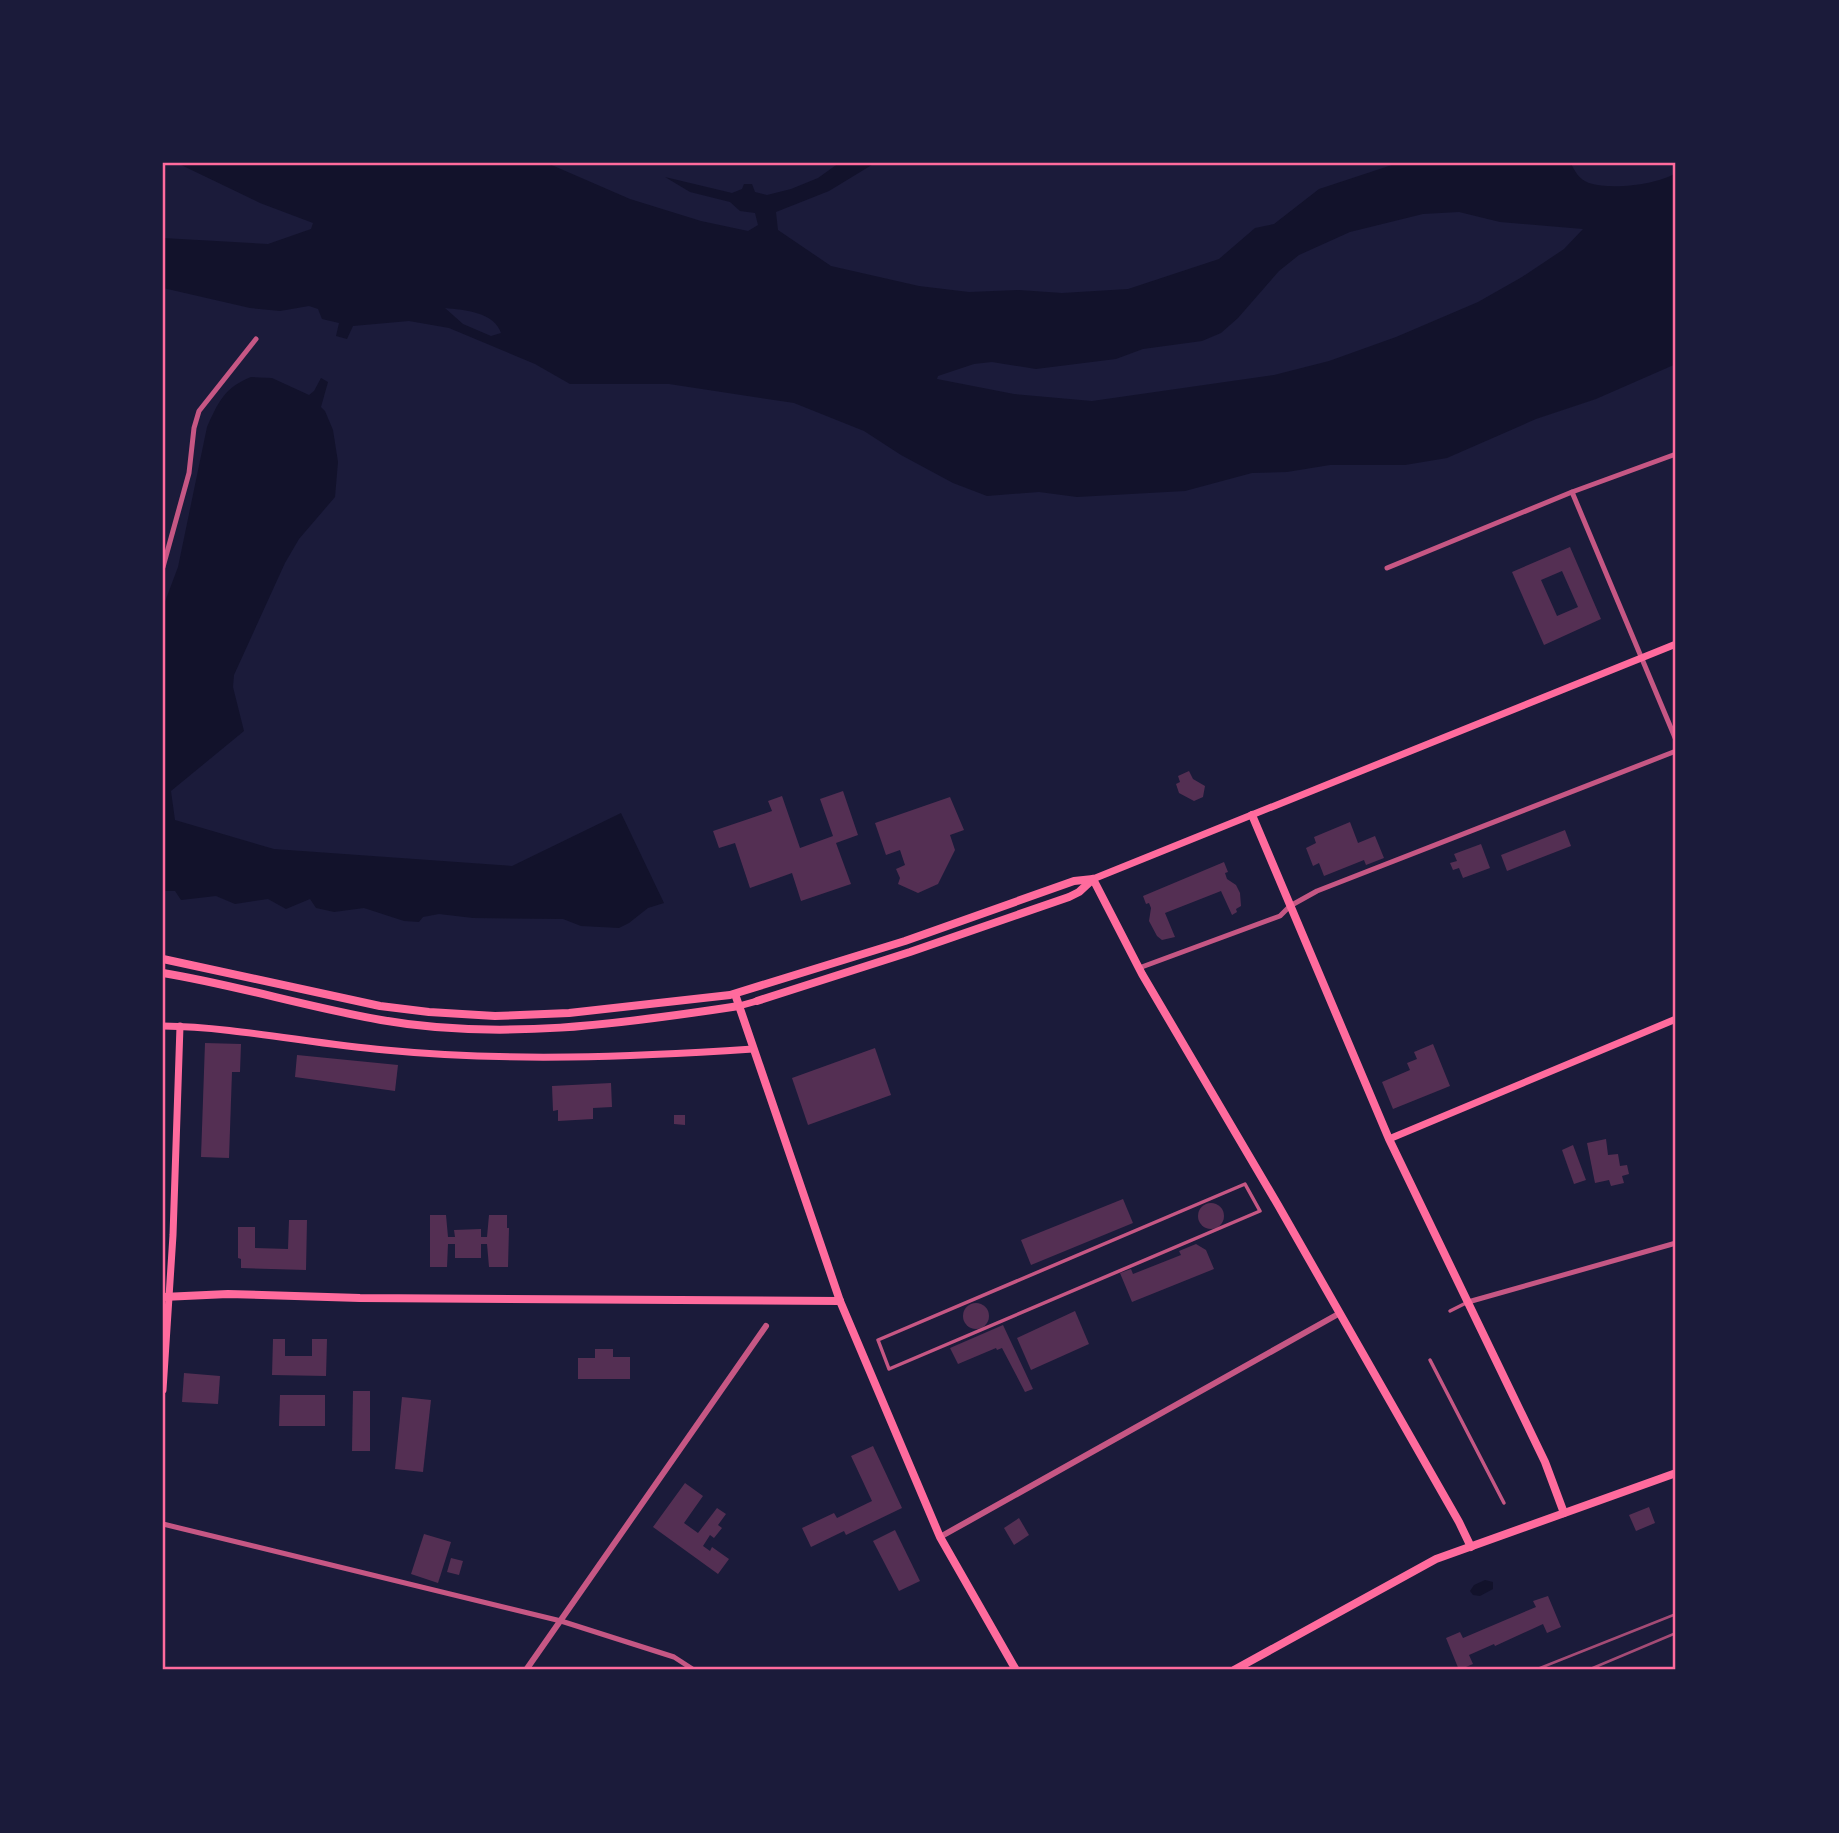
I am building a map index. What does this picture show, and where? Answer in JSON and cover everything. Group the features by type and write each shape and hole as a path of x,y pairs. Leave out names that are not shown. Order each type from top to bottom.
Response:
{"main road":[{"path":"163,973 381,1020 464,1029 569,1028 740,1006 910,953 1069,897 1093,879 1676,644"},
{"path":"1252,815 1389,1139 1545,1462 1564,1513"},
{"path":"1093,879 1139,968 1340,1314 1471,1547"},
{"path":"163,959 380,1006 429,1012 495,1016 595,1011 735,993 905,941 1074,881 1093,879"},
{"path":"196,979 199,966"},
{"path":"735,993 840,1301 940,1536 1016,1670"},
{"path":"1389,1139 1676,1019"},
{"path":"163,1026 265,1033 382,1050 480,1058 552,1058 753,1049"},
{"path":"163,1390 180,1026"},
{"path":"166,1297 228,1294 360,1298 840,1301"},
{"path":"1234,1670 1436,1559 1676,1473"}],"street":[{"path":"163,567 188,473 199,411 256,339"},
{"path":"1387,568 1572,492 1676,454"},
{"path":"1572,492 1676,740"},
{"path":"163,537 171,538"},
{"path":"1139,968 1280,916 1290,906 1317,891 1676,751"},
{"path":"1245,1184 1260,1211 889,1369 878,1340 1245,1184"},
{"path":"1450,1311 1468,1302 1676,1243"},
{"path":"940,1536 1340,1314"},
{"path":"526,1670 766,1326"},
{"path":"1430,1360 1504,1503"},
{"path":"163,1524 561,1621 674,1657 694,1670"}],"shaded area":[{"path":"177,163 547,163 630,199 701,221 748,231 758,225 755,213 740,211 730,202 690,192 665,177 732,193 742,189 744,184 752,184 755,192 767,195 818,178 839,163 875,163 829,191 776,212 778,230 831,266 919,286 969,292 1019,290 1062,293 1128,289 1219,259 1255,228 1274,224 1319,189 1398,163 1571,163 1586,182 1609,186 1657,181 1676,173 1676,364 1596,399 1536,419 1447,458 1405,465 1330,465 1287,472 1252,473 1185,491 1077,497 1039,492 987,496 953,483 864,431 794,403 669,384 570,384 535,364 449,328 409,321 353,326 347,339 336,336 339,323 322,319 318,309 309,306 280,311 250,308 163,288 163,238 268,244 311,229 313,223 260,203","holes":["1459,212 1500,222 1583,229 1564,249 1478,302 1396,337 1329,361 1274,375 1092,401 1014,394 937,379 938,376 974,364 992,362 1036,369 1116,359 1143,349 1202,341 1221,333 1238,318 1279,271 1299,255 1350,232 1423,214","445,308 485,316 501,333 491,336 463,324"]},
{"path":"251,377 272,378 309,395 321,378 328,382 321,407 333,430 338,462 335,497 299,539 285,563 234,675 233,687 244,731 171,791 175,820 274,849 512,866 621,813 664,903 648,908 619,928 581,926 563,919 473,918 439,914 423,917 419,922 404,921 364,908 334,912 316,908 310,899 286,909 268,899 235,904 216,896 181,900 175,891 163,891 163,607 178,567 207,427 223,396"},
{"path":"1485,1580 1493,1582 1493,1589 1480,1596 1473,1595 1470,1591 1474,1585"}],"building":[{"path":"1570,547 1601,619 1544,645 1512,572","holes":["1562,571 1578,607 1557,616 1541,580"]},
{"path":"1189,771 1193,779 1205,786 1203,797 1194,801 1179,793 1176,784 1180,782 1178,776"},
{"path":"843,791 858,835 836,843 851,884 801,901 792,873 750,888 735,843 719,848 713,831 772,811 768,801 782,796 800,848 833,836 820,799"},
{"path":"950,797 964,830 950,835 955,850 938,884 918,893 898,884 900,878 896,869 905,865 900,850 886,855 875,823"},
{"path":"1350,822 1358,843 1375,836 1384,858 1366,865 1364,860 1324,876 1319,863 1313,866 1306,848 1316,843 1314,837"},
{"path":"1565,830 1571,846 1507,871 1501,855"},
{"path":"1481,844 1490,868 1463,878 1459,868 1453,870 1450,863 1457,861 1454,854"},
{"path":"1224,862 1228,872 1225,873 1227,879 1236,885 1240,893 1241,906 1236,909 1237,912 1232,915 1221,891 1165,913 1175,937 1162,940 1157,936 1149,921 1151,908 1143,896"},
{"path":"205,1043 241,1044 240,1072 232,1072 229,1158 201,1157"},
{"path":"1433,1044 1450,1086 1393,1109 1382,1082 1410,1070 1407,1063 1417,1059 1414,1052"},
{"path":"875,1048 891,1095 808,1125 792,1078"},
{"path":"297,1055 398,1065 395,1091 295,1077"},
{"path":"611,1083 612,1107 593,1108 593,1119 558,1121 558,1110 553,1111 552,1086"},
{"path":"674,1115 685,1115 685,1125 674,1124"},
{"path":"1606,1139 1608,1155 1618,1154 1620,1166 1627,1165 1629,1174 1622,1176 1624,1183 1611,1186 1609,1180 1595,1183 1587,1143"},
{"path":"1573,1145 1586,1180 1574,1184 1562,1150"},
{"path":"1123,1199 1133,1223 1031,1265 1021,1240"},
{"path":"1211,1203 1220,1207 1224,1216 1220,1225 1211,1229 1202,1225 1198,1216 1202,1207"},
{"path":"430,1215 446,1215 448,1237 455,1237 454,1230 481,1229 481,1237 487,1237 489,1215 507,1215 508,1267 489,1267 487,1244 481,1244 481,1258 455,1258 455,1244 448,1244 447,1267 430,1267"},
{"path":"289,1220 307,1220 306,1270 241,1268 241,1259 238,1258 238,1227 255,1227 255,1248 288,1249"},
{"path":"1196,1244 1206,1250 1214,1269 1132,1302 1120,1273 1131,1269 1133,1274 1181,1255 1179,1251"},
{"path":"976,1303 985,1307 989,1316 985,1325 976,1329 967,1325 963,1316 967,1307"},
{"path":"1075,1311 1089,1344 1031,1370 1017,1338"},
{"path":"1003,1325 1033,1389 1025,1392 1002,1348 958,1364 950,1348"},
{"path":"273,1339 285,1339 285,1356 312,1356 312,1339 327,1339 326,1376 272,1375"},
{"path":"595,1349 613,1349 613,1357 630,1357 630,1379 578,1379 578,1358 595,1358"},
{"path":"184,1373 220,1376 218,1404 182,1402"},
{"path":"353,1391 370,1391 370,1451 352,1451"},
{"path":"280,1395 325,1395 325,1426 279,1426"},
{"path":"402,1397 431,1400 423,1472 395,1469"},
{"path":"873,1446 902,1508 846,1535 844,1531 811,1547 802,1528 834,1513 837,1518 872,1501 851,1456"},
{"path":"685,1483 703,1496 684,1523 698,1533 717,1508 726,1514 718,1525 722,1528 714,1538 710,1535 703,1546 710,1551 712,1547 729,1559 718,1574 653,1527"},
{"path":"1649,1507 1655,1523 1636,1531 1629,1515"},
{"path":"1019,1518 1029,1535 1014,1545 1004,1528"},
{"path":"895,1530 920,1581 899,1591 873,1541"},
{"path":"424,1534 451,1542 438,1583 411,1574"},
{"path":"451,1558 463,1561 459,1575 447,1572"},
{"path":"1548,1596 1561,1627 1547,1633 1543,1624 1495,1646 1494,1644 1469,1655 1473,1664 1459,1670 1446,1638 1460,1632 1463,1638 1536,1607 1533,1601"}],"railway":[{"path":"1535,1670 1676,1614"},
{"path":"1588,1670 1676,1633"}]}
